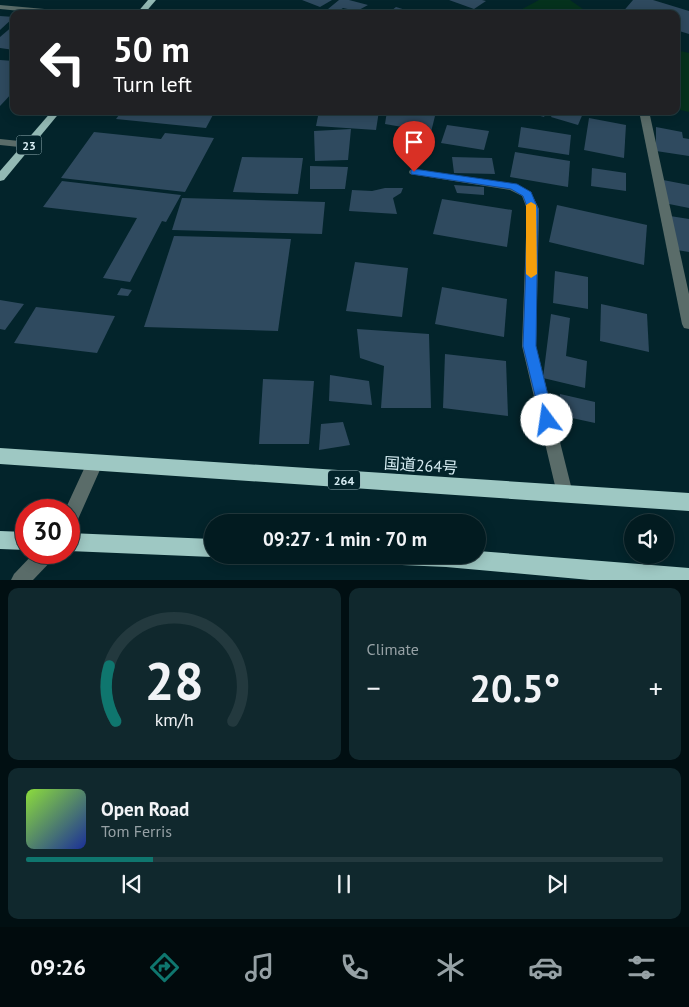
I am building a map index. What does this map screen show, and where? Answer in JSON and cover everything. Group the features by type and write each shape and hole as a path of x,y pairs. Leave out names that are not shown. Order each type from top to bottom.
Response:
{"highway":[{"name":"国道264号","path":"0,456 689,502"},
{"path":"0,540 15,541"},
{"path":"80,542 204,548"},
{"path":"486,561 689,578"}],"main road":[{"path":"143,10 152,0"},
{"name":"23","path":"0,178 54,115"}],"street":[{"path":"0,7 33,10"},
{"path":"645,115 689,324"},
{"path":"0,142 29,145"},
{"path":"414,172 514,187 527,194 533,209 529,346 565,494"},
{"path":"78,499 94,463"},
{"path":"20,580 36,564"}],"green space":[{"path":"539,0 570,0 584,10 520,10"},
{"path":"680,51 689,53 689,112 680,110"}],"building":[{"path":"302,0 332,0 320,7"},
{"path":"339,0 349,0 368,5 359,10 328,9"},
{"path":"449,0 482,0 486,1 474,9"},
{"path":"633,0 653,0 689,11 689,34 680,31 680,10 624,10"},
{"path":"396,7 406,10 392,10"},
{"path":"0,16 10,17 10,21 0,30"},
{"path":"10,28 10,49 0,48 0,37"},
{"path":"0,60 10,61 10,95 0,106"},
{"path":"119,115 213,115 206,128 116,119"},
{"path":"318,115 378,115 376,130 316,126"},
{"path":"386,115 435,115 431,132 385,124"},
{"path":"552,115 582,115 578,125 551,117"},
{"path":"589,118 626,125 624,158 584,150"},
{"path":"447,125 489,131 484,150 441,143"},
{"path":"521,127 571,135 569,155 518,147"},
{"path":"656,127 682,132 683,138 689,139 689,156 656,151"},
{"path":"351,129 348,160 315,161 314,131"},
{"path":"94,132 161,139 165,133 214,138 185,192 61,178"},
{"path":"515,152 570,161 568,187 510,177"},
{"path":"242,157 303,158 298,194 233,192"},
{"path":"452,157 492,158 495,174 454,173"},
{"path":"310,166 348,167 345,189 310,189"},
{"path":"592,168 626,173 626,191 591,186"},
{"path":"663,180 689,185 689,208 664,203"},
{"path":"62,181 181,195 166,222 162,221 130,282 103,278 137,218 43,207"},
{"path":"454,185 484,187 484,195 457,193"},
{"path":"385,188 403,188 401,193 393,198 397,214 349,211 352,190 372,191"},
{"path":"182,198 325,202 322,234 172,230"},
{"path":"442,199 512,210 507,247 433,234"},
{"path":"557,205 647,225 644,265 549,242"},
{"path":"670,216 689,219 689,252 671,249"},
{"path":"174,236 291,239 278,331 144,327"},
{"path":"355,262 408,268 402,317 346,311"},
{"path":"555,271 588,277 588,309 553,303"},
{"path":"442,287 507,299 504,337 435,324"},
{"path":"121,288 132,290 128,296 117,295"},
{"path":"0,300 24,304 5,330 0,329"},
{"path":"601,304 647,314 649,352 600,341"},
{"path":"36,307 115,316 97,353 14,343"},
{"path":"551,314 570,318 566,356 587,361 585,388 543,378"},
{"path":"357,329 429,334 431,408 381,408 384,366 360,358"},
{"path":"445,354 506,361 508,416 443,408"},
{"path":"330,375 369,381 372,405 329,401"},
{"path":"263,379 314,381 309,444 259,444"},
{"path":"560,394 595,402 595,423 558,415"},
{"path":"343,422 350,445 319,450 321,424"}],"slow traffic":[{"path":"531,205 533,209 531,274"}],"route":[{"path":"414,172 514,187 527,194 533,209 529,346 547,420"}]}
